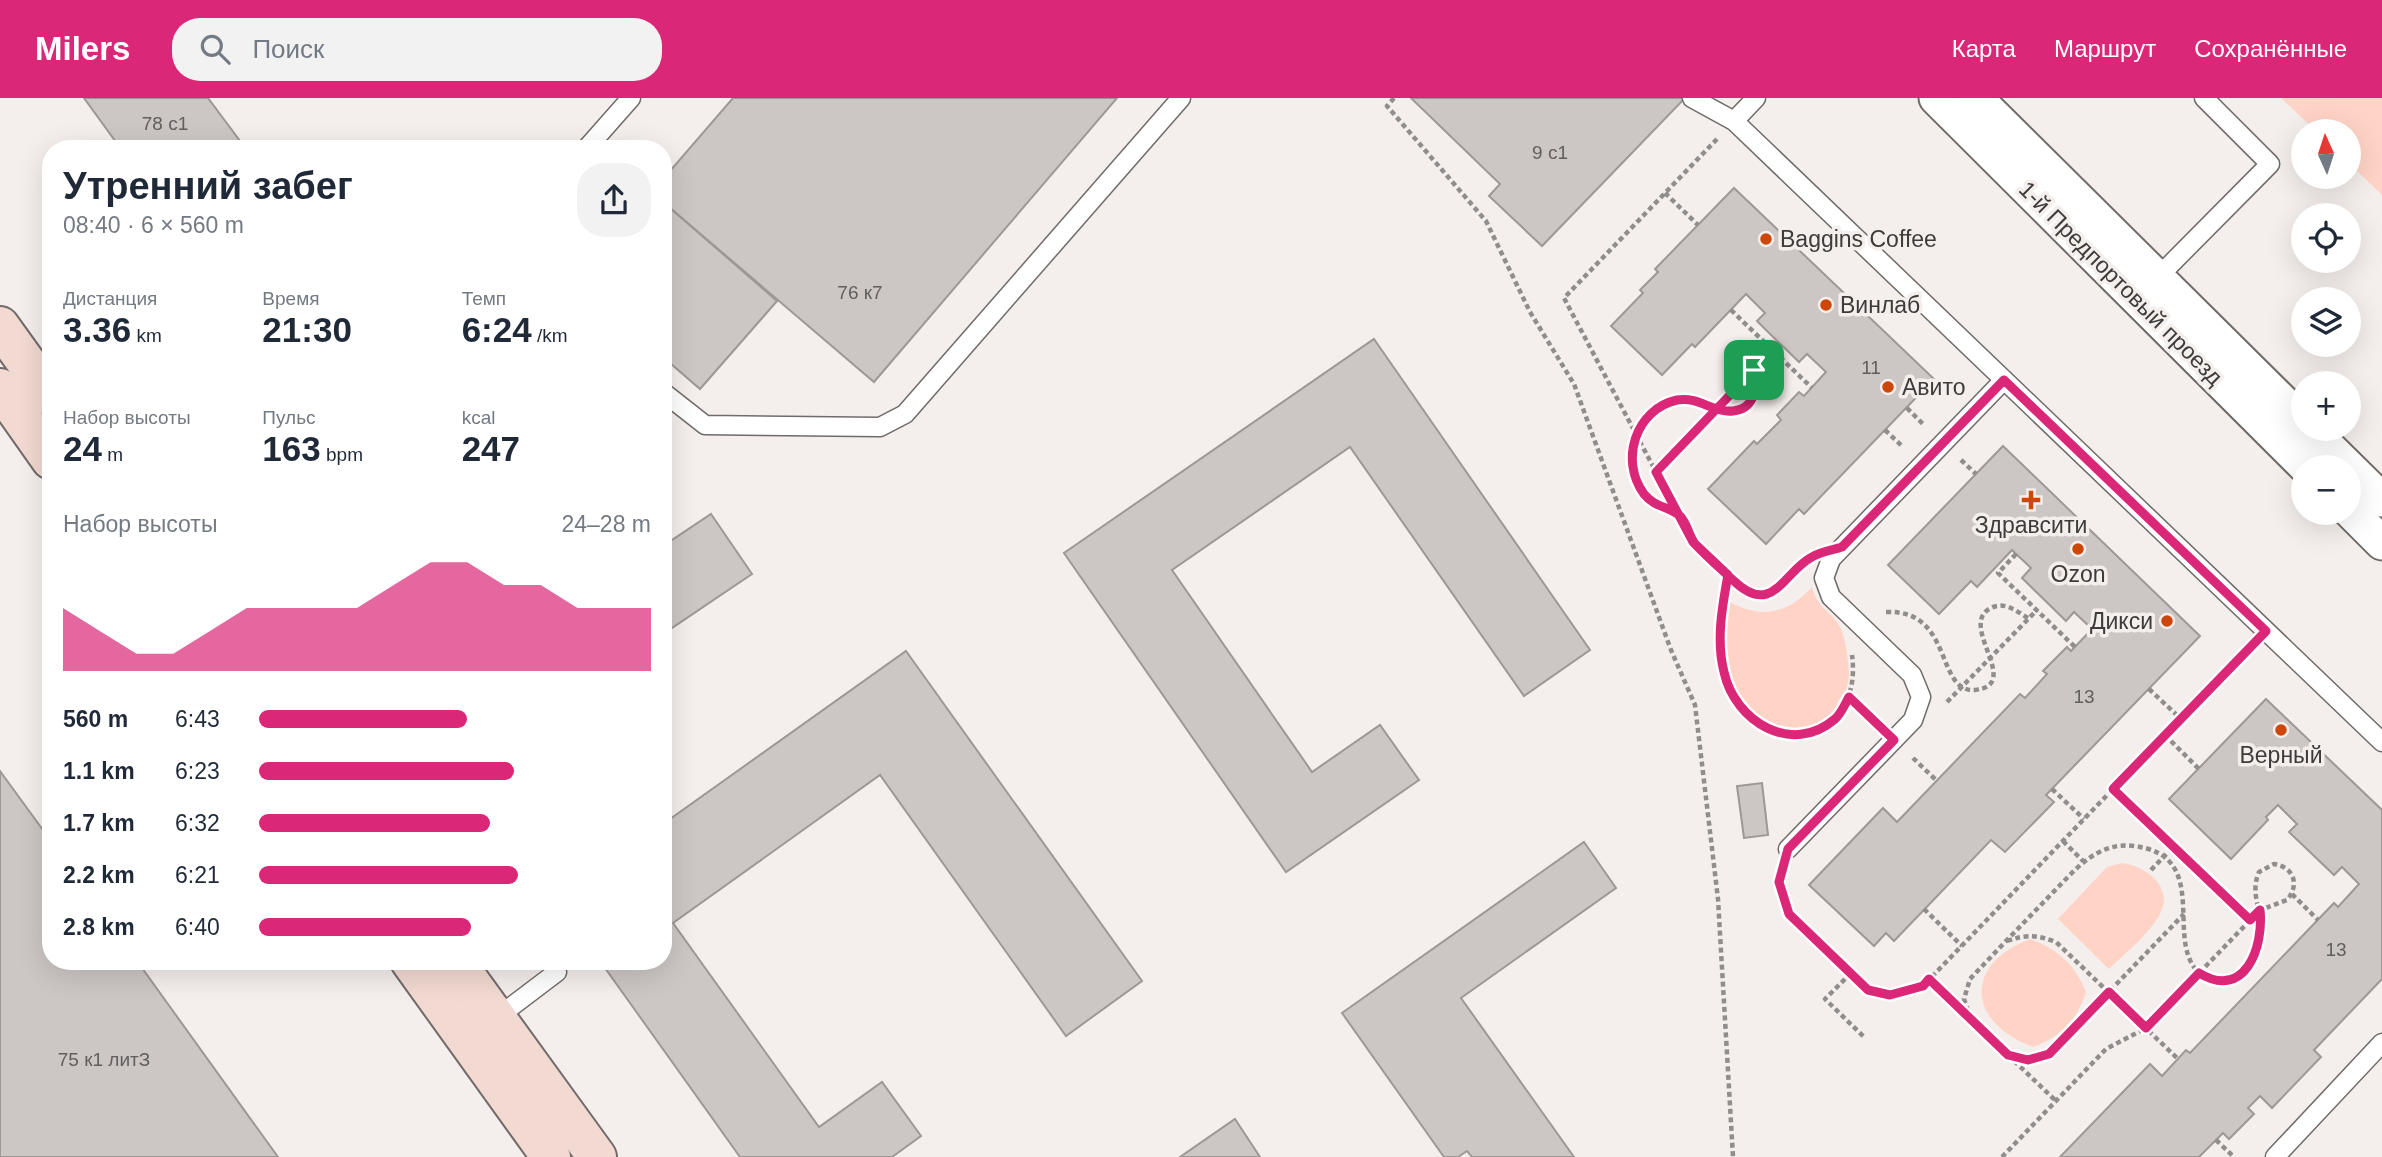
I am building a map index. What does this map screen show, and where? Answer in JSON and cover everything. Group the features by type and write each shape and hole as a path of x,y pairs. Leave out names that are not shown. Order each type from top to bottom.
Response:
{"main road":[{"path":"0,326 9,379 42,443"},
{"path":"9,379 42,393"},
{"path":"419,970 481,1029 597,1157"},
{"path":"459,970 481,1029 551,1157"}],"street":[{"name":"1-й Предпортовый проезд","path":"1936,98 2294,455"},
{"name":"1-й Предпортовый проезд","path":"1976,98 2291,410"},
{"path":"2322,441 2382,500"},
{"path":"2361,522 2382,543"}],"lane":[{"path":"594,140 631,98"},
{"path":"672,399 705,425 880,427 905,414 1181,98"},
{"path":"1692,98 1734,121 2382,743"},
{"path":"1734,121 1756,98"},
{"path":"2157,278 2270,164 2203,98"},
{"path":"1788,849 1913,720 1921,697 1912,675 1831,597 1824,578 1831,559 2004,380"},
{"path":"481,1029 557,972"},
{"path":"2275,1157 2382,1043"}],"path":[{"path":"1394,98 1387,106 1486,221 1530,312 1574,384 1671,650 1695,705 1718,899 1733,1157"},
{"path":"1701,155 1564,298 1693,542 1740,587 1754,594 1769,593 1782,587 1811,557 1842,547"},
{"path":"1665,193 1698,225"},
{"path":"1731,310 1812,388"},
{"path":"1656,472 1773,351"},
{"path":"1679,516 1660,508 1644,494 1635,475 1632,455 1636,435 1646,418 1661,405 1680,399 1699,401 1717,409 1734,411 1750,403 1757,388 1754,370"},
{"path":"2016,554 1998,573 2075,647"},
{"path":"1728,575 1720,634 1724,673 1736,702 1758,726 1787,736 1818,731 1837,718 1849,697 1855,676 1841,607"},
{"path":"1855,620 1878,613 1897,612 1915,617 1930,628 1940,644 1951,676 1962,687 1973,690 1984,687 1992,679 1994,668 1979,622 1985,611 1996,605 2009,606 2028,618"},
{"path":"1913,720 1938,712 2037,610"},
{"path":"1788,849 1779,882 1789,914 1868,990 1890,995 1923,986 2266,631"},
{"path":"2149,689 2181,719"},
{"path":"1849,697 1894,740"},
{"path":"2165,735 2199,769"},
{"path":"2052,789 2084,819"},
{"path":"2113,789 2250,920"},
{"path":"2063,841 2084,861"},
{"path":"1971,1019 1964,999 1970,979 2084,861 2114,846 2148,848 2164,856 2175,869 2182,886 2190,960 2199,973 2212,981 2225,982 2240,975 2256,954 2262,931 2260,910 2255,880 2265,866 2282,865 2290,870 2295,886 2287,901 2260,910 2250,920 2199,973 2146,1028 2106,1049 2001,1157"},
{"path":"2151,870 2174,846"},
{"path":"2292,894 2318,920"},
{"path":"1924,909 1962,946"},
{"path":"2008,1055 2028,1060 2049,1054 2184,914"},
{"path":"2006,941 2022,936 2040,935 2056,942 2178,1059"},
{"path":"1851,973 1825,999 1865,1038"},
{"path":"1929,979 2056,1101"},
{"path":"2216,1140 2234,1157"}],"shaded area":[{"path":"2281,98 2382,98 2382,195 2361,175 2361,119 2303,119"},
{"path":"1812,587 1817,600 1841,630 1849,677 1841,700 1826,719 1810,728 1793,730 1760,718 1746,705 1736,689 1726,654 1728,601 1751,610 1773,611 1793,604"},
{"path":"2122,863 2140,869 2156,880 2164,896 2163,906 2149,930 2109,969 2058,919 2107,867"},
{"path":"2030,939 2064,959 2077,974 2086,992 2078,1011 2067,1026 2052,1038 2033,1047 2011,1037 1996,1024 1986,1009 1982,994 1984,978 1993,963 2008,950"}],"building":[{"path":"84,98 208,98 239,140 114,140"},
{"path":"733,98 1117,98 874,382 672,210 672,169"},
{"path":"1411,98 1685,98 1542,246 1489,196 1500,184"},
{"path":"1734,188 1934,379 1804,514 1799,509 1766,544 1708,489 1754,441 1757,444 1781,420 1777,415 1799,392 1804,396 1826,372 1807,354 1799,362 1767,331 1757,321 1765,313 1746,294 1695,347 1692,344 1662,375 1611,326 1643,293 1640,290 1658,272 1655,269"},
{"path":"672,210 777,301 700,389 672,365"},
{"path":"1374,339 1590,650 1524,696 1350,447 1172,570 1312,772 1380,725 1419,780 1286,872 1064,553"},
{"path":"2003,446 2200,636 2046,795 2054,802 2005,852 1991,840 1894,941 1886,933 1874,946 1809,885 1883,808 1897,822 2020,694 2025,698 2047,674 2043,671 2067,647 2071,651 2092,629 2074,612 2066,621 2022,578 2031,568 2012,550 1977,587 1971,581 1939,614 1888,565"},
{"path":"711,514 752,574 672,628 672,540"},
{"path":"906,651 1142,981 1066,1036 880,775 673,923 819,1127 882,1082 921,1136 892,1157 740,1157 606,970 672,970 672,818"},
{"path":"2266,699 2382,810 2382,979 2314,1050 2321,1057 2272,1108 2260,1096 2248,1108 2254,1114 2229,1139 2223,1133 2199,1157 2060,1157 2150,1064 2162,1076 2186,1050 2190,1053 2334,903 2338,907 2359,884 2342,867 2334,875 2289,832 2297,824 2278,805 2266,817 2268,820 2231,859 2169,799"},
{"path":"0,771 42,829 42,970 143,970 278,1157 0,1157"},
{"path":"1762,783 1768,835 1744,838 1737,786"},
{"path":"1584,842 1616,888 1461,998 1574,1157 1472,1157 1467,1151 1458,1157 1444,1157 1342,1013"},
{"path":"1235,1119 1260,1157 1180,1157"}],"place":[{"name":"Baggins Coffee","path":"1766,239"},
{"name":"Винлаб","path":"1826,305"},
{"name":"Авито","path":"1888,387"},
{"name":"Здравсити","path":"2031,500"},
{"name":"Ozon","path":"2078,549"},
{"name":"Дикси","path":"2167,621"},
{"name":"Верный","path":"2281,730"}],"route":[{"path":"1754,370 1717,409 1656,472 1693,542 1728,575 1723,601 1720,634 1724,673 1736,702 1758,726 1787,736 1818,731 1837,718 1849,697 1894,740 1788,849 1779,882 1789,914 1868,990 1890,995 1923,986 1929,979 2008,1055 2028,1060 2049,1054 2109,992 2146,1028 2199,973 2212,981 2225,982 2240,975 2256,954 2262,931 2260,910 2250,920 2113,789 2266,631 2004,380 1842,547 1811,557 1782,587 1769,593 1754,594 1740,587 1693,542 1679,516 1660,508 1644,494 1635,475 1632,455 1636,435 1646,418 1661,405 1680,399 1699,401 1717,409 1734,411 1750,403 1757,388 1754,370"}]}
